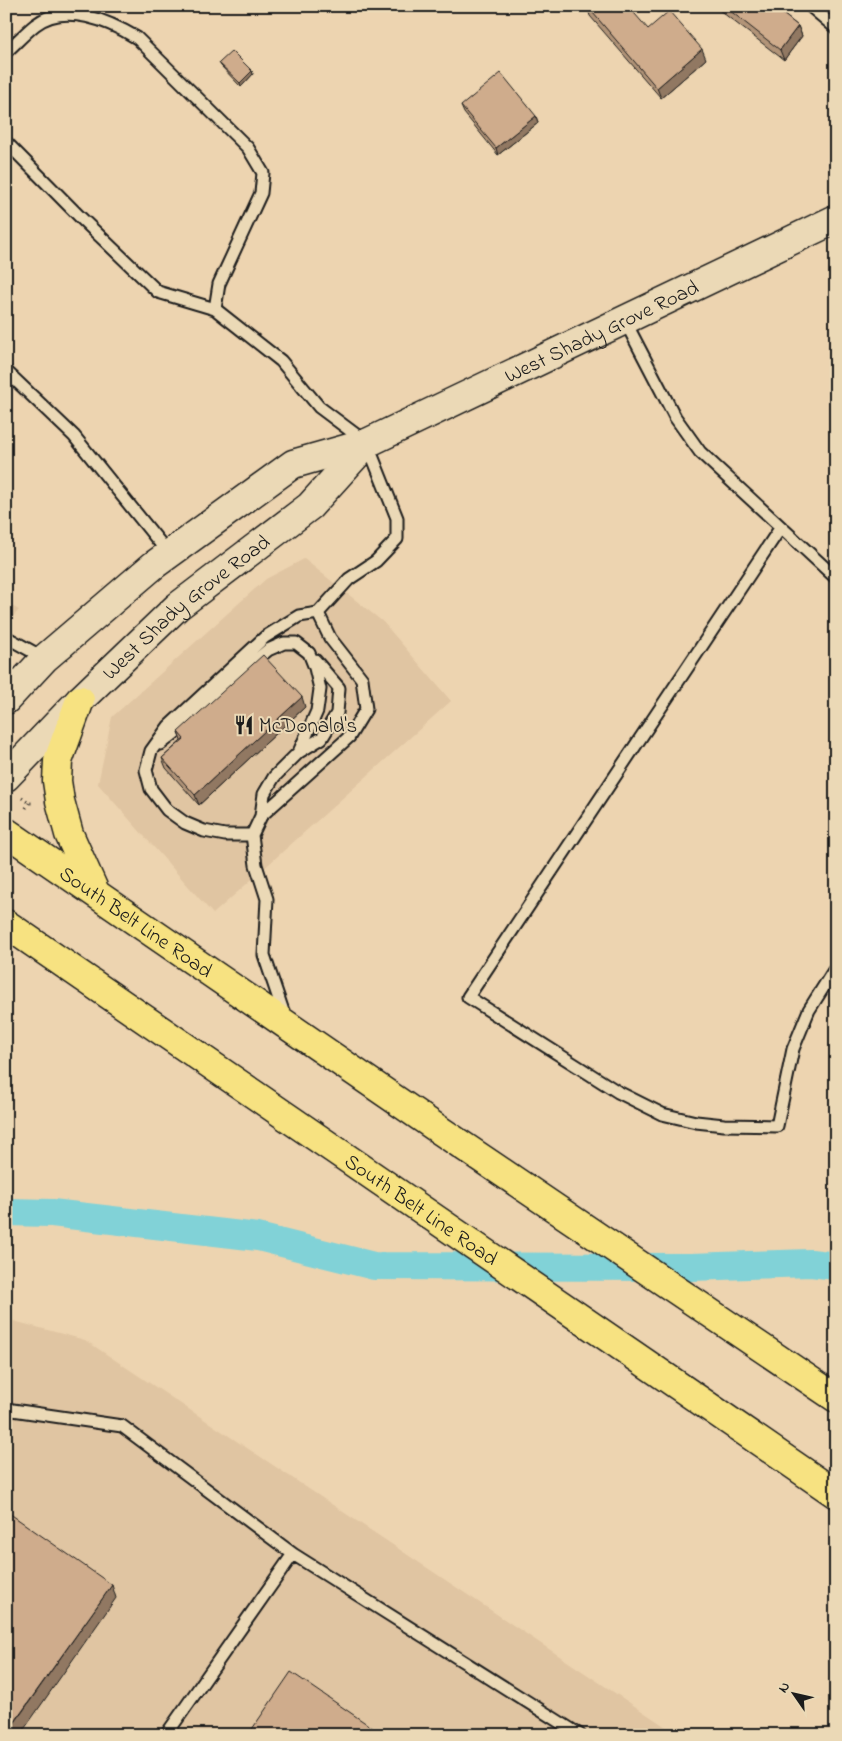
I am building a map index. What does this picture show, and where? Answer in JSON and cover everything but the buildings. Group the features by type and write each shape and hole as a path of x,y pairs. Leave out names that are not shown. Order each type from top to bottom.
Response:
{"main road":[{"name":"West Shady Grove Road","path":"6,700 45,658 154,565 293,464 367,443 836,219"},
{"name":"West Shady Grove Road","path":"6,777 80,700 177,607 310,506 367,443"},
{"path":"80,700 58,761 57,780 60,801 69,834 94,892"},
{"name":"South Belt Line Road","path":"6,832 441,1131 836,1398"},
{"name":"South Belt Line Road","path":"6,924 836,1494"}],"lane":[{"path":"810,6 836,28"},
{"path":"6,52 36,24 58,15 83,15 102,20 137,38 248,148 263,173 261,193 219,284 215,309"},
{"path":"6,142 158,292 215,309 281,361 318,407 367,443 397,518 397,539 376,561 349,579 318,613 299,616 265,637 169,726 151,751 146,770 151,789 166,810 185,823 204,832 225,836 252,835"},
{"path":"625,320 676,417 700,452 836,578"},
{"path":"6,371 74,436 169,554"},
{"path":"781,528 468,996 618,1092 662,1114 696,1122 724,1125 777,1126 793,1049 809,1010 836,967"},
{"path":"261,816 349,737 366,709 362,679 330,638 318,613"},
{"path":"6,637 45,658"},
{"path":"151,751 186,724 268,650 284,643 296,643 309,653 339,688 337,712 322,738 299,752 274,777 264,794 261,816 252,835 256,865 267,899 264,955 288,1025"},
{"path":"299,752 317,711 320,688 309,653"},
{"path":"6,1408 122,1426 294,1554 580,1735"},
{"path":"166,1735 294,1554"}],"path":[{"path":"26,808 29,803"}],"shaded area":[{"path":"304,559 383,622 451,701 213,914 98,784 112,717 266,579"},
{"path":"6,603 19,610 6,624"},
{"path":"6,1319 85,1340 678,1735 6,1735"}],"waterway":[{"path":"6,1212 52,1213 258,1237 374,1266 691,1267 811,1263 836,1266"}],"place":[{"name":"McDonald's","path":"244,725"}]}
